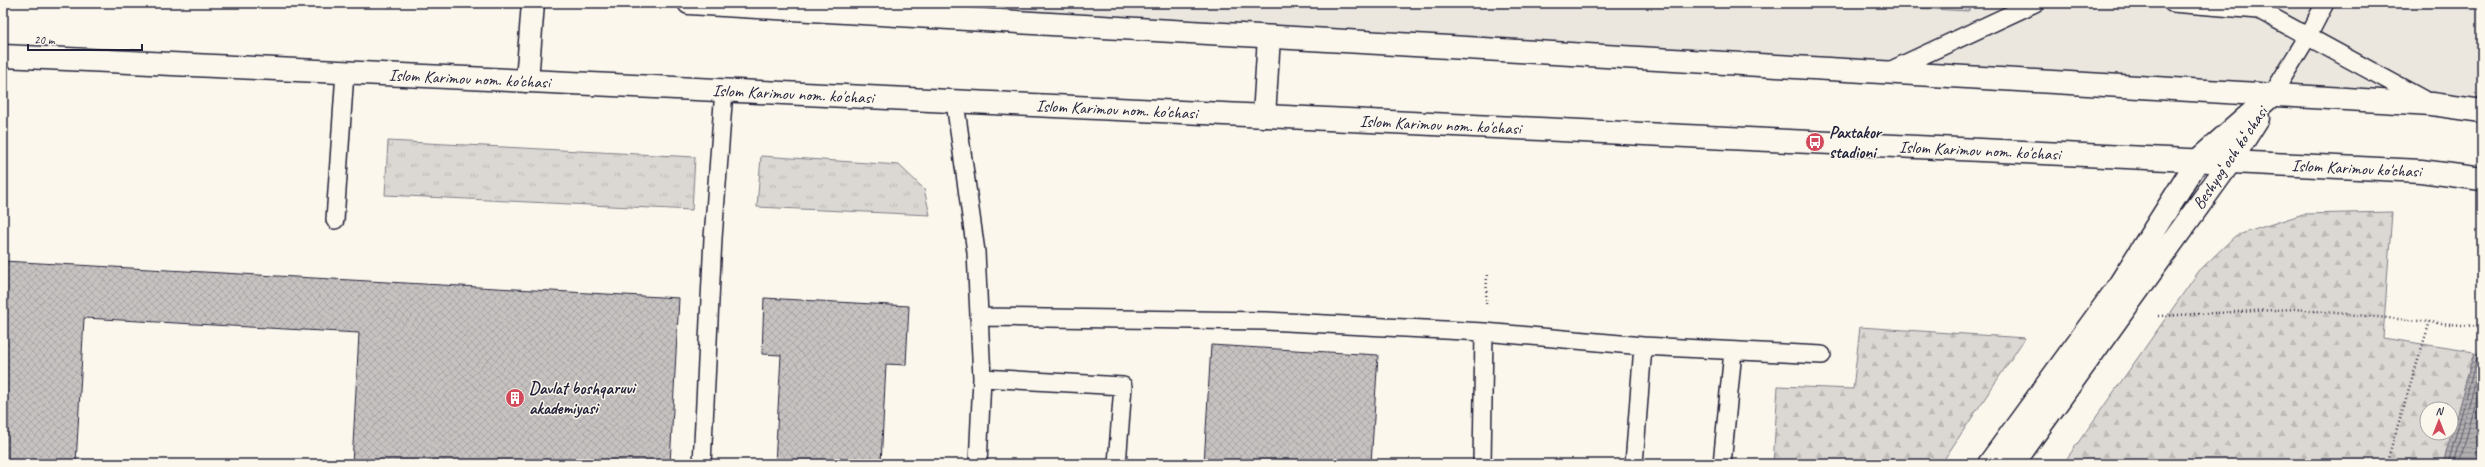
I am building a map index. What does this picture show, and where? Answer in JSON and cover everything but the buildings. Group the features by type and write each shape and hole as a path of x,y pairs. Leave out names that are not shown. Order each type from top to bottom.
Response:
{"main road":[{"path":"527,81 533,3"},
{"path":"689,3 852,8 1269,37 2432,104 2482,111"},
{"path":"1264,116 1269,37"},
{"name":"Islom Karimov nom. ko'chasi","path":"3,56 2230,162"},
{"name":"Beshyogʻoch koʻchasi","path":"1989,464 2116,290 2198,160 2272,95"},
{"name":"Beshyogʻoch koʻchasi","path":"2013,464 2230,162 2272,95"},
{"name":"Islom Karimov ko'chasi","path":"2230,162 2421,171 2482,179"}],"lane":[{"path":"1886,72 2035,3"},
{"path":"2172,3 2259,10 2432,104"},
{"path":"2272,95 2308,36 2325,3"},
{"path":"335,220 345,72"},
{"path":"702,464 713,238 724,90"},
{"path":"955,102 976,252 982,378 978,464"},
{"path":"979,317 1266,320 1484,332 1643,346 1822,355"},
{"path":"1482,464 1484,332"},
{"path":"1634,464 1643,346"},
{"path":"1722,464 1733,351"},
{"path":"982,378 1123,386 1117,464"}],"path":[{"path":"2468,3 2482,7"},
{"path":"2157,316 2294,308 2430,320 2482,327"},
{"path":"2386,464 2430,320"}],"shaded area":[{"path":"689,3 2482,3 2482,120 2432,104"}],"green space":[{"path":"1822,3 1978,3 1968,11"},
{"path":"388,141 695,157 692,210 385,195"},
{"path":"761,156 899,165 924,189 930,215 757,207"},
{"path":"2392,212 2383,338 2474,352 2459,406 2459,401 2419,401 2419,441 2449,441 2443,464 2063,464 2199,271 2235,236 2303,214"},
{"path":"1860,327 2025,338 1941,464 1773,464 1778,386 1853,389"}],"water":[{"path":"2482,324 2482,464 2443,464 2449,441 2459,441 2459,407"}],"pier":[{"path":"2482,322 2482,354 2472,352"}],"place":[{"name":"Paxtakor stadioni","path":"1815,142"},
{"name":"Davlat boshqaruvi akademiyasi","path":"515,398"}]}
